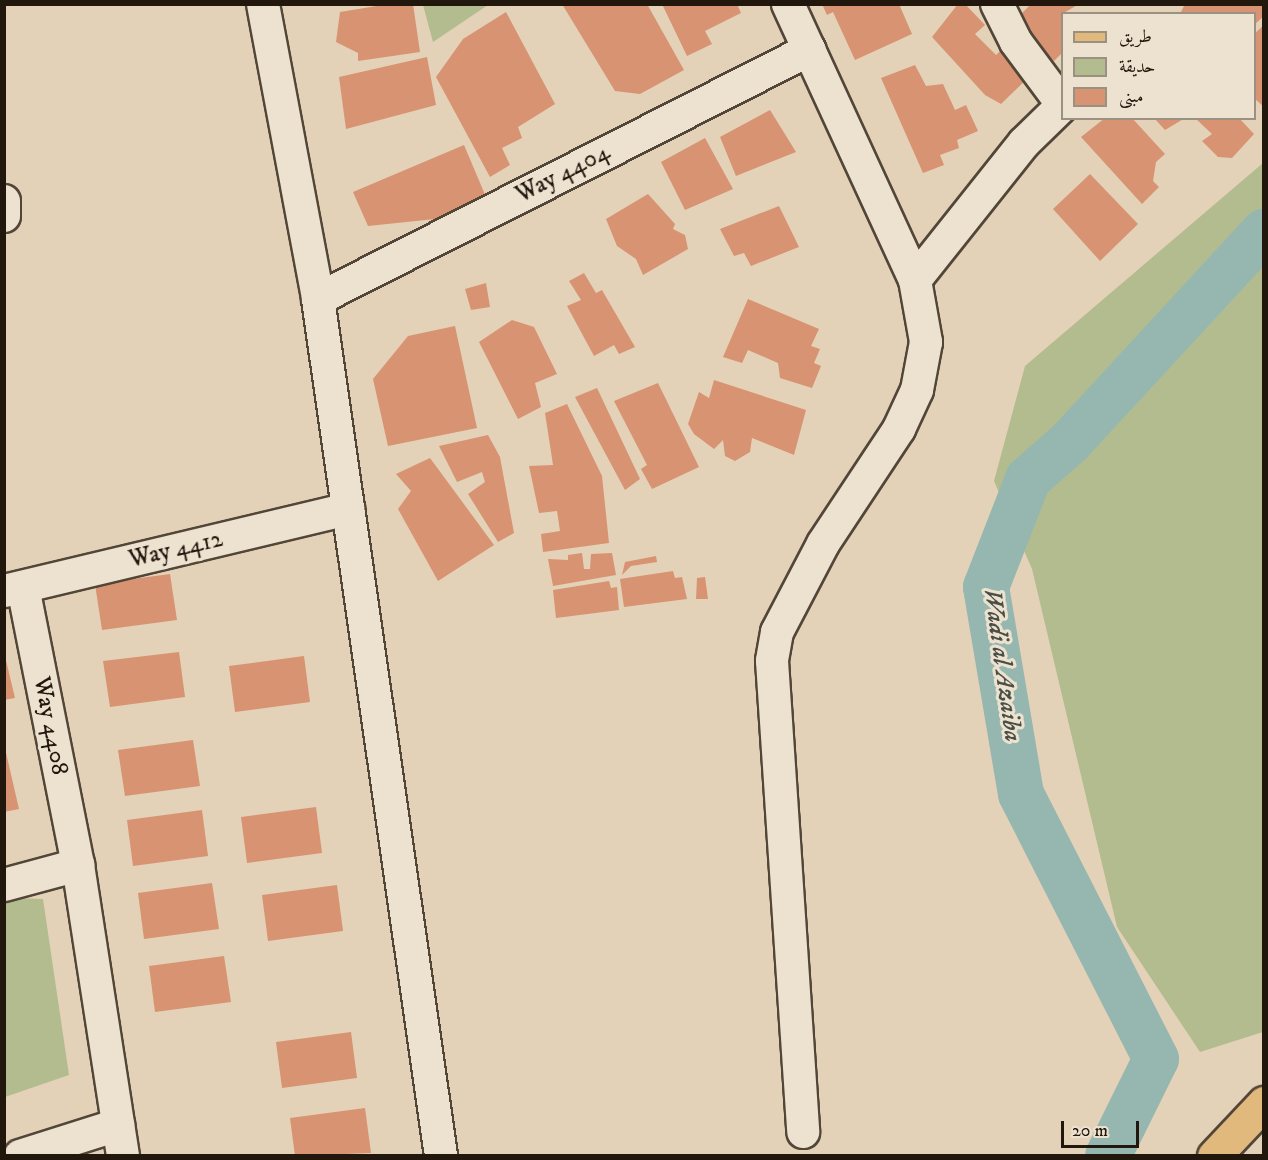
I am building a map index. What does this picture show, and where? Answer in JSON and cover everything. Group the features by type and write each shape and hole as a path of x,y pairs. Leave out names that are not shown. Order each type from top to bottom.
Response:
{"main road":[{"path":"1214,1155 1263,1103"}],"street":[{"path":"263,4 318,299 441,1155"},
{"path":"788,4 915,280 926,342 917,390 899,429 818,554 777,632 772,662 803,1132"},
{"path":"997,4 1016,42 1061,104"},
{"name":"Way 4404","path":"318,299 809,50"},
{"path":"915,280 1024,143 1061,106"},
{"path":"4,201 4,216"},
{"name":"Way 4412","path":"14,589 348,509"},
{"name":"Way 4408","path":"14,589 78,865 123,1155"},
{"path":"4,885 78,865"},
{"path":"20,1155 118,1125"}],"green space":[{"path":"423,4 488,5 433,42"},
{"path":"1263,163 1263,1032 1200,1052 1117,927 1032,569 994,481 1025,366"},
{"path":"16,898 43,899 69,1075 5,1097 5,901"}],"building":[{"path":"389,4 413,4 420,52 358,61 358,53 336,42 340,12"},
{"path":"562,4 647,4 684,70 640,94 615,91"},
{"path":"662,4 737,4 741,13 705,31 712,44 687,56"},
{"path":"822,4 899,4 912,34 855,60 833,12 827,15"},
{"path":"958,4 965,4 985,25 975,34 996,55 1005,46 1032,74 1001,104 985,95 932,37"},
{"path":"1031,4 1079,4 1061,12 1061,54 1054,61 1014,21"},
{"path":"1185,4 1264,4 1264,16 1256,23 1256,12 1181,12"},
{"path":"506,12 555,104 518,127 522,138 502,148 510,165 490,177 436,77 463,39"},
{"path":"1264,25 1264,107 1256,100 1256,32"},
{"path":"427,57 436,105 346,129 339,77"},
{"path":"915,65 926,86 943,84 955,110 966,105 978,131 957,140 959,148 940,155 944,165 923,173 881,78"},
{"path":"770,110 796,152 736,176 720,137"},
{"path":"1102,120 1134,120 1165,154 1156,162 1153,181 1159,187 1142,204 1081,137"},
{"path":"1156,120 1182,120 1165,130"},
{"path":"1197,120 1241,120 1254,134 1232,158 1218,157 1202,141 1212,134"},
{"path":"705,138 733,189 685,210 661,162"},
{"path":"464,145 486,197 435,219 368,226 353,192"},
{"path":"1090,174 1138,224 1100,261 1053,209"},
{"path":"648,194 675,224 673,229 685,235 688,249 643,275 636,259 617,246 606,219"},
{"path":"779,206 799,247 751,266 744,253 734,256 720,229"},
{"path":"584,273 596,293 602,290 635,347 619,354 614,345 594,356 567,306 581,300 569,281"},
{"path":"486,283 490,307 471,310 465,289"},
{"path":"748,299 819,329 811,346 820,349 814,363 821,366 812,388 780,378 778,363 748,350 742,363 723,357"},
{"path":"512,320 534,327 557,374 535,383 541,407 518,419 479,342"},
{"path":"455,326 477,428 388,446 373,379 408,336"},
{"path":"714,380 806,410 794,455 752,438 750,452 735,461 725,456 723,440 714,449 694,434 688,424 699,392 709,398"},
{"path":"658,383 699,467 652,489 641,469 647,465 614,401"},
{"path":"597,388 640,479 625,490 575,397"},
{"path":"567,404 602,476 609,543 543,552 541,534 560,531 557,511 539,513 529,466 553,465 545,413"},
{"path":"488,435 500,457 514,533 498,542 468,494 485,482 482,472 457,482 439,446"},
{"path":"430,458 494,545 438,581 398,509 411,491 396,474"},
{"path":"582,553 584,569 590,569 591,554 612,553 616,575 553,586 548,559 568,560 568,555"},
{"path":"656,556 657,562 631,566 622,575 625,562"},
{"path":"673,571 675,578 682,577 687,599 624,607 620,579"},
{"path":"170,574 177,620 102,630 95,584"},
{"path":"705,577 708,599 696,599 697,578"},
{"path":"609,581 611,588 617,587 619,610 556,618 553,590"},
{"path":"4,652 15,698 4,700"},
{"path":"179,652 185,697 110,707 103,661"},
{"path":"304,656 310,702 235,712 229,666"},
{"path":"193,740 200,786 125,796 118,750"},
{"path":"4,744 19,809 4,812"},
{"path":"316,807 322,853 247,863 241,817"},
{"path":"202,810 208,856 133,866 127,820"},
{"path":"212,883 219,929 144,939 138,893"},
{"path":"337,885 343,931 268,941 262,895"},
{"path":"224,956 231,1002 155,1012 149,966"},
{"path":"351,1032 357,1078 282,1088 276,1042"},
{"path":"365,1108 371,1153 295,1156 290,1118"}],"waterway":[{"name":"Wadi al Azaiba","path":"1108,1156 1156,1059 1021,794 986,587 1028,479 1070,442 1264,232"}]}
